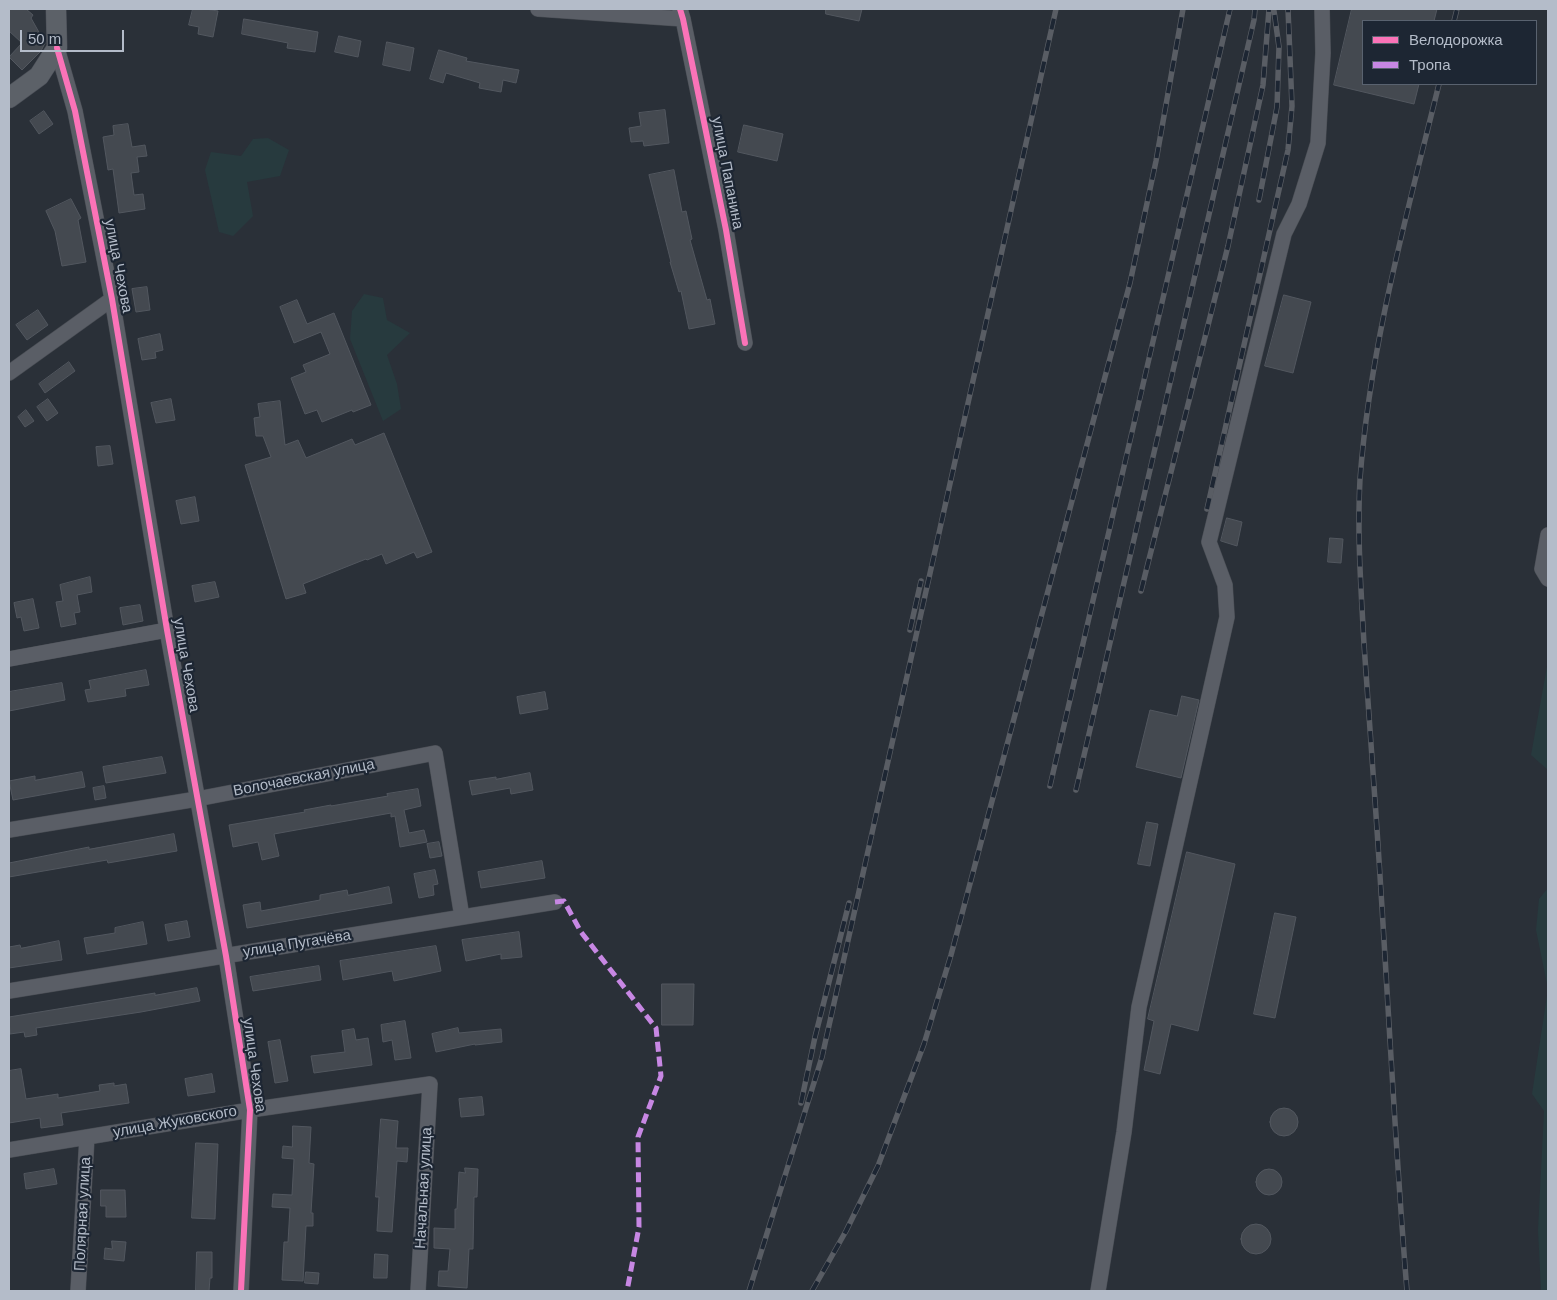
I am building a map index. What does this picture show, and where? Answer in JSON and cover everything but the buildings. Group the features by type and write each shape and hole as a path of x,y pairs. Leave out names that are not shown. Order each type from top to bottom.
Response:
{"main road":[{"name":"улица Чехова","path":"56,9 58,48"},
{"path":"9,98 39,76 58,48"}],"street":[{"path":"538,9 681,14"},
{"path":"1098,1291 1124,1132 1139,1007 1227,617 1224,585 1209,542 1284,234 1298,204 1318,143 1322,9"},
{"name":"улица Папанина","path":"681,14 726,230 745,343"},
{"name":"улица Чехова","path":"58,48 76,111 112,299 167,630 226,956 250,1110 240,1291"},
{"path":"9,373 112,299"},
{"path":"1548,535 1542,569 1548,579"},
{"path":"9,659 167,630"},
{"name":"Волочаевская улица","path":"9,830 197,799 435,753 462,917"},
{"name":"улица Пугачёва","path":"9,991 555,902"},
{"name":"улица Жуковского","path":"9,1150 250,1110 430,1084"},
{"name":"Начальная улица","path":"418,1291 430,1084"},
{"name":"Полярная улица","path":"78,1291 87,1137"}],"green space":[{"path":"268,138 289,150 280,176 247,182 253,216 233,236 219,232 205,170 211,152 241,156 253,139"},
{"path":"364,294 383,298 387,320 410,333 387,355 397,384 401,409 383,421 350,339 352,311"},
{"path":"1548,661 1548,770 1531,755"},
{"path":"1548,888 1548,989 1536,930 1539,899"},
{"path":"1548,989 1548,1291 1541,1291 1538,1230 1544,1111 1532,1094"}],"railway":[{"path":"749,1291 822,1057 1056,9"},
{"path":"812,1291 846,1231 878,1166 924,1044 951,955 1130,283 1156,161 1183,9"},
{"path":"1050,786 1230,9"},
{"path":"1076,790 1255,9"},
{"path":"1141,591 1228,246 1263,85 1269,9"},
{"path":"1207,509 1288,150 1292,106 1288,9"},
{"path":"1454,20 1457,9"},
{"path":"1259,200 1277,107 1279,47 1274,11"},
{"path":"1407,1291 1364,644 1359,500 1365,429 1381,329 1391,280 1439,85"},
{"path":"910,630 921,581"},
{"path":"801,1103 815,1037 849,903"}],"marked path":[{"path":"555,902 564,901 581,932 656,1028 661,1076 638,1137 639,1227 627,1291"}],"cycle path":[{"path":"680,9 726,230 745,343"},
{"path":"57,48 75,111 112,299 167,630 226,956 250,1110 241,1291"}]}
